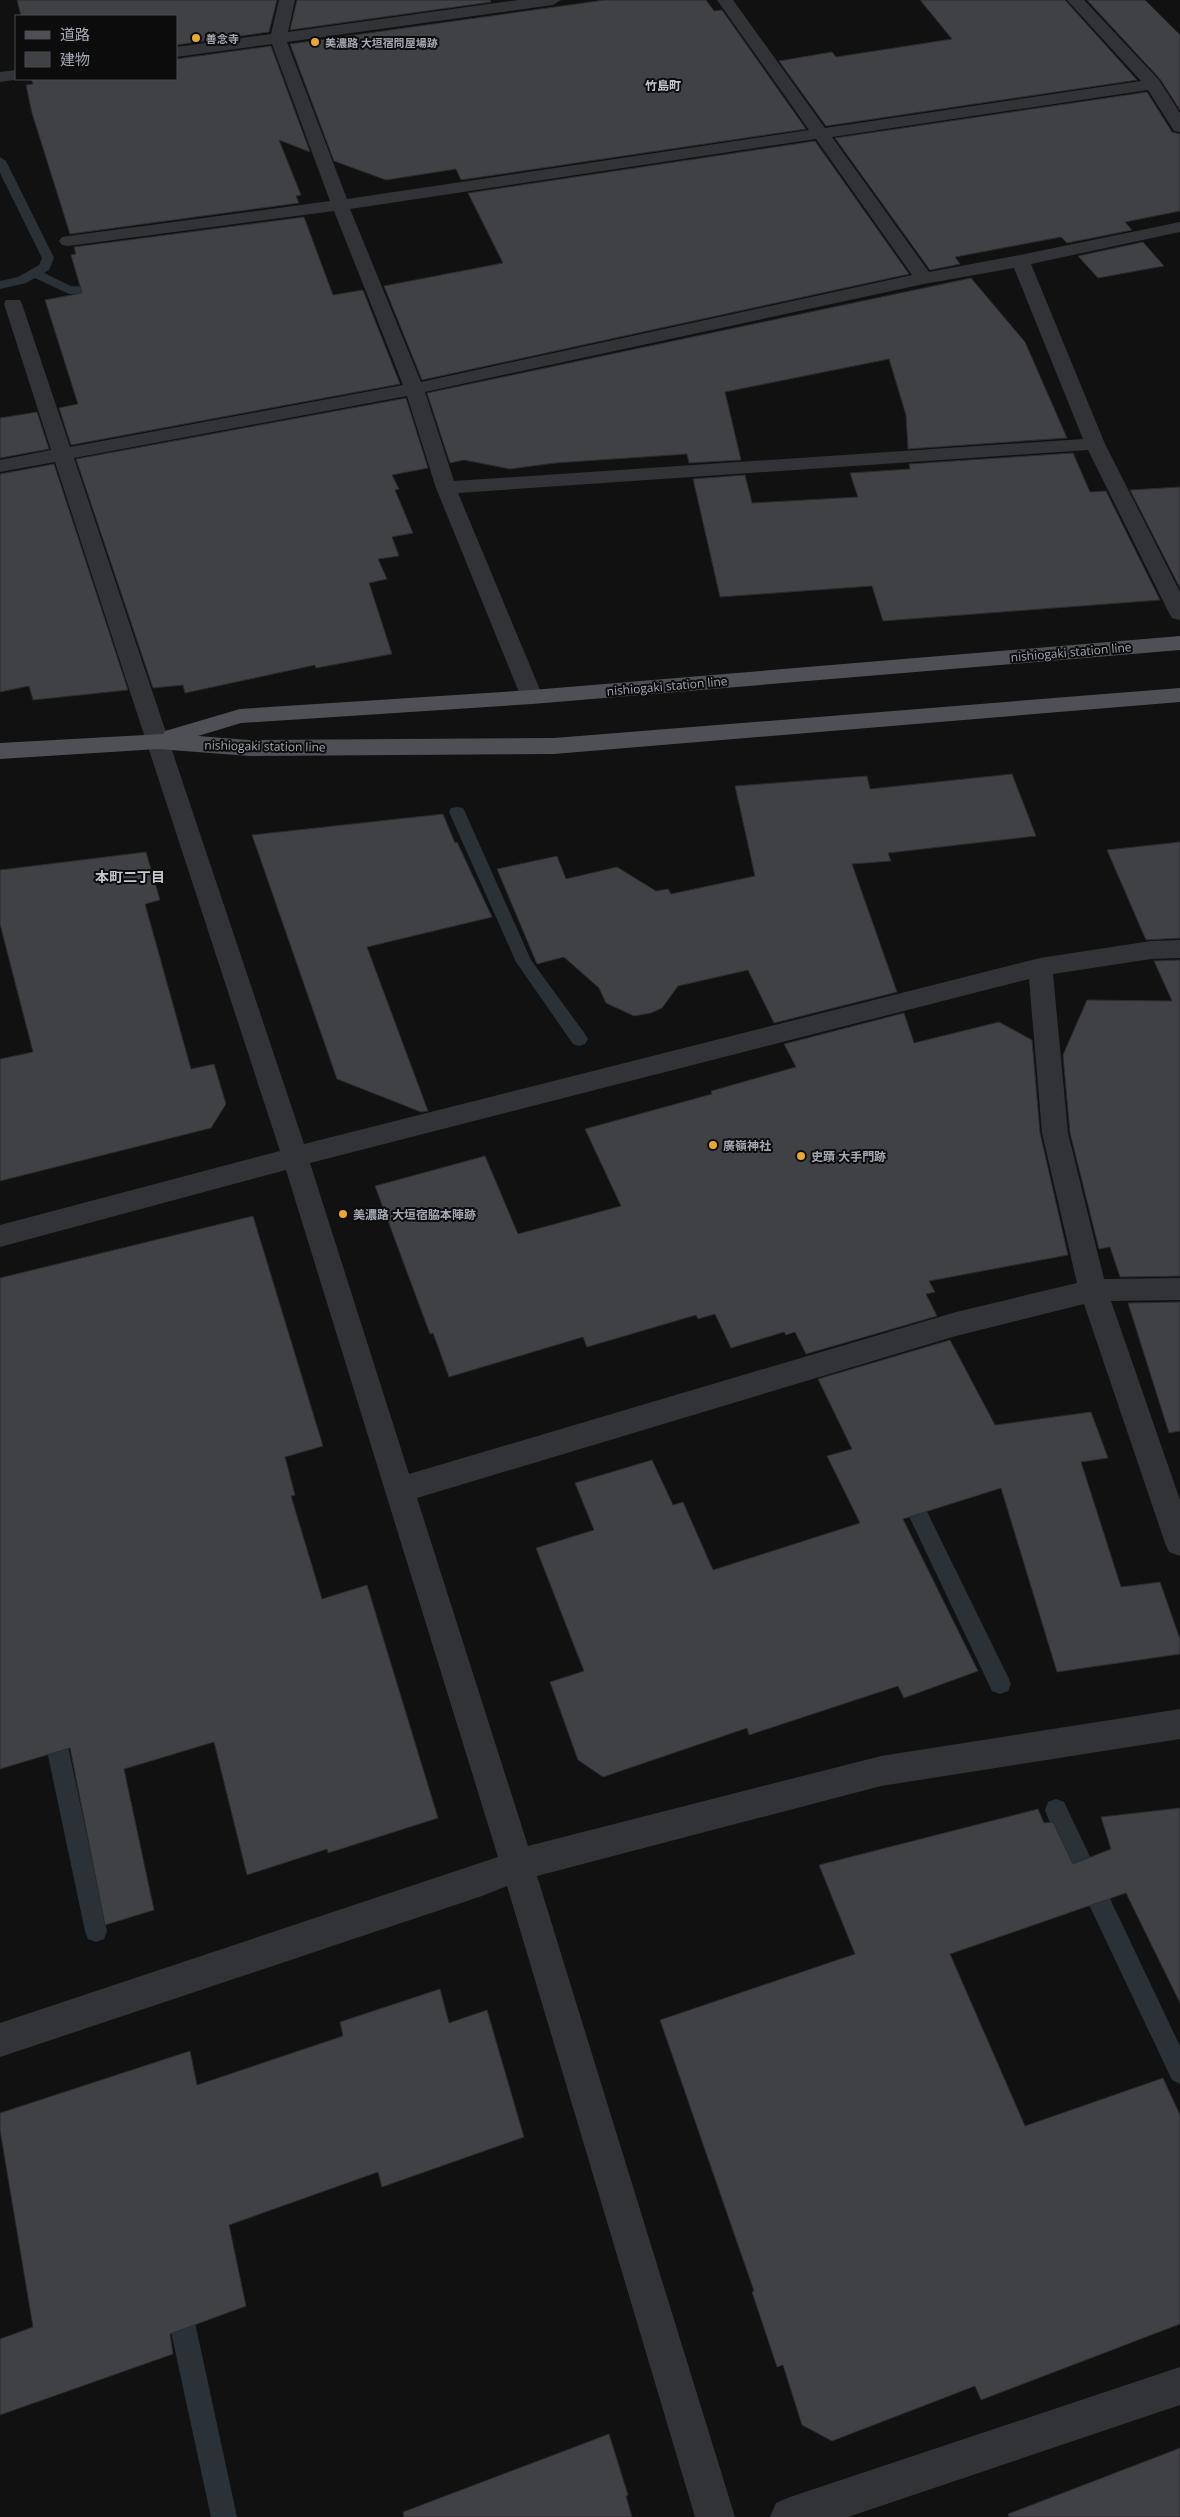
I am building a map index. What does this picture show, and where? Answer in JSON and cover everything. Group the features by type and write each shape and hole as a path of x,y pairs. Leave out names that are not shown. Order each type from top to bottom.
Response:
{"main road":[{"name":"nishiogaki station line","path":"158,741 240,716 532,697 1180,643"},
{"name":"nishiogaki station line","path":"0,751 158,741 249,748 554,746 1180,695"}],"street":[{"path":"287,0 278,38 340,205 414,389 446,488 532,697"},
{"path":"178,52 278,38 412,13 554,0"},
{"path":"726,0 924,278"},
{"path":"1076,0 1152,84 1180,127"},
{"path":"0,77 15,74"},
{"path":"68,242 340,205 1152,84"},
{"path":"0,466 414,389 924,278 1180,227"},
{"path":"1020,260 1094,444 1180,613"},
{"path":"13,304 295,1157 517,1865 715,2517"},
{"path":"446,488 1094,444"},
{"path":"0,1236 295,1157 1040,967 1151,950 1180,949"},
{"path":"1040,967 1055,1133 1093,1290 1180,1543"},
{"path":"399,1490 956,1324 1093,1290 1180,1290"},
{"path":"0,2040 482,1880 517,1865 881,1771 1180,1724"},
{"path":"790,2517 1180,2386"}],"building":[{"name":"善念寺","path":"17,0 277,0 269,32 178,45 178,15 21,15"},
{"path":"297,0 490,0 491,2 290,30"},
{"path":"605,0 706,0 714,11 722,10 806,129 461,180 456,169 386,180 334,161 290,44"},
{"path":"920,0 1065,0 1137,80 826,126 779,61 832,52 836,57 952,39"},
{"path":"1087,0 1145,0 1180,35 1180,110 1160,79"},
{"path":"271,46 310,152 279,140 301,195 296,196 299,203 70,234 32,113 26,85 33,84 31,80 178,80 178,59"},
{"path":"1147,92 1172,132 1180,134 1180,211 1125,222 1132,230 1067,243 1061,237 955,257 960,264 930,270 835,138"},
{"path":"815,141 909,274 422,380 384,286 503,263 468,193"},
{"path":"304,217 333,295 363,290 400,384 71,445 59,408 78,404 45,300 82,293 71,255 76,254 74,247"},
{"path":"1143,242 1164,266 1098,278 1078,256"},
{"path":"971,278 1025,342 1067,438 908,449 906,415 889,359 725,392 741,460 689,463 687,454 555,463 510,469 464,460 450,463 427,393"},
{"path":"406,398 428,468 392,475 399,489 395,490 413,533 392,537 399,556 378,559 387,579 369,583 392,654 316,668 315,665 185,693 183,685 153,688 76,459"},
{"path":"37,412 49,449 0,458 0,418"},
{"path":"1073,453 1090,492 1106,491 1160,600 883,621 872,586 720,597 693,479 745,475 752,503 858,497 850,473 910,469 909,464"},
{"path":"54,464 128,690 33,700 29,686 0,692 0,474"},
{"path":"1180,487 1180,588 1130,490"},
{"path":"1012,774 1036,836 888,853 891,861 852,864 897,992 774,1023 748,970 678,986 662,1008 651,1013 634,1016 606,1003 599,988 564,957 537,964 497,869 557,856 566,879 617,867 656,891 668,889 671,894 755,876 735,786 867,776 870,789"},
{"path":"443,814 455,843 457,842 492,917 367,947 428,1111 421,1112 337,1079 252,835"},
{"path":"1180,842 1180,938 1146,940 1107,850"},
{"path":"146,852 160,900 145,904 191,1069 214,1064 226,1104 211,1128 0,1181 0,1059 33,1052 0,924 0,870"},
{"path":"1180,960 1180,1276 1120,1277 1110,1247 1099,1249 1070,1133 1063,1055 1087,1000 1172,1001 1154,961"},
{"path":"904,1013 914,1043 999,1022 1032,1040 1040,1133 1068,1255 929,1281 935,1292 926,1294 937,1316 806,1354 795,1332 786,1335 784,1332 731,1348 715,1314 698,1319 696,1315 587,1347 583,1337 449,1377 433,1333 430,1334 375,1186 485,1156 518,1234 621,1206 585,1129 712,1094 711,1091 796,1067 784,1044"},
{"path":"253,1216 323,1446 285,1457 295,1495 291,1496 322,1599 367,1585 438,1818 328,1853 327,1849 247,1875 214,1742 124,1769 154,1910 105,1925 70,1748 0,1769 0,1278"},
{"path":"1180,1302 1180,1431 1169,1433 1128,1303"},
{"path":"950,1340 995,1425 1091,1412 1108,1458 1081,1462 1121,1587 1160,1582 1180,1639 1180,1654 1057,1672 1001,1488 903,1519 978,1671 904,1698 898,1686 749,1735 747,1728 603,1777 578,1760 550,1682 584,1671 536,1548 594,1530 575,1483 652,1460 673,1505 683,1502 713,1570 860,1523 827,1456 852,1449 818,1379"},
{"path":"1180,1808 1180,2003 1126,1893 950,1954 1025,2126 1163,2078 1180,2115 1180,2324 981,2400 975,2386 832,2441 802,2425 783,2365 777,2367 752,2292 754,2291 660,2020 855,1954 819,1865 1038,1809 1044,1823 1053,1822 1073,1864 1111,1849 1101,1817"},
{"path":"440,1989 449,2023 487,2010 524,2137 382,2187 378,2172 229,2225 246,2306 170,2334 173,2354 0,2415 0,2339 33,2327 0,2130 0,2113 190,2051 197,2085 343,2036 340,2022"},
{"path":"609,2434 628,2495 626,2496 632,2517 404,2517 403,2512"},
{"path":"1180,2448 1180,2517 1009,2517 1008,2514"}],"waterway":[{"path":"0,161 48,258 45,267 34,273"},
{"path":"0,285 22,280 34,273"},
{"path":"34,273 69,290 106,291"},
{"path":"457,812 524,962 579,1039"},
{"path":"907,1491 1000,1684"},
{"path":"53,1727 96,1931"},
{"path":"1056,1810 1180,2072"},
{"path":"178,2304 224,2517"}],"place":[{"name":"善念寺","path":"196,38"},
{"name":"美濃路 大垣宿問屋場跡","path":"315,42"},
{"name":"廣嶺神社","path":"713,1145"},
{"name":"史蹟 大手門跡","path":"801,1156"},
{"name":"美濃路 大垣宿脇本陣跡","path":"343,1214"}],"district":[{"name":"竹島町","path":"663,85"},
{"name":"本町二丁目","path":"130,876"}]}
